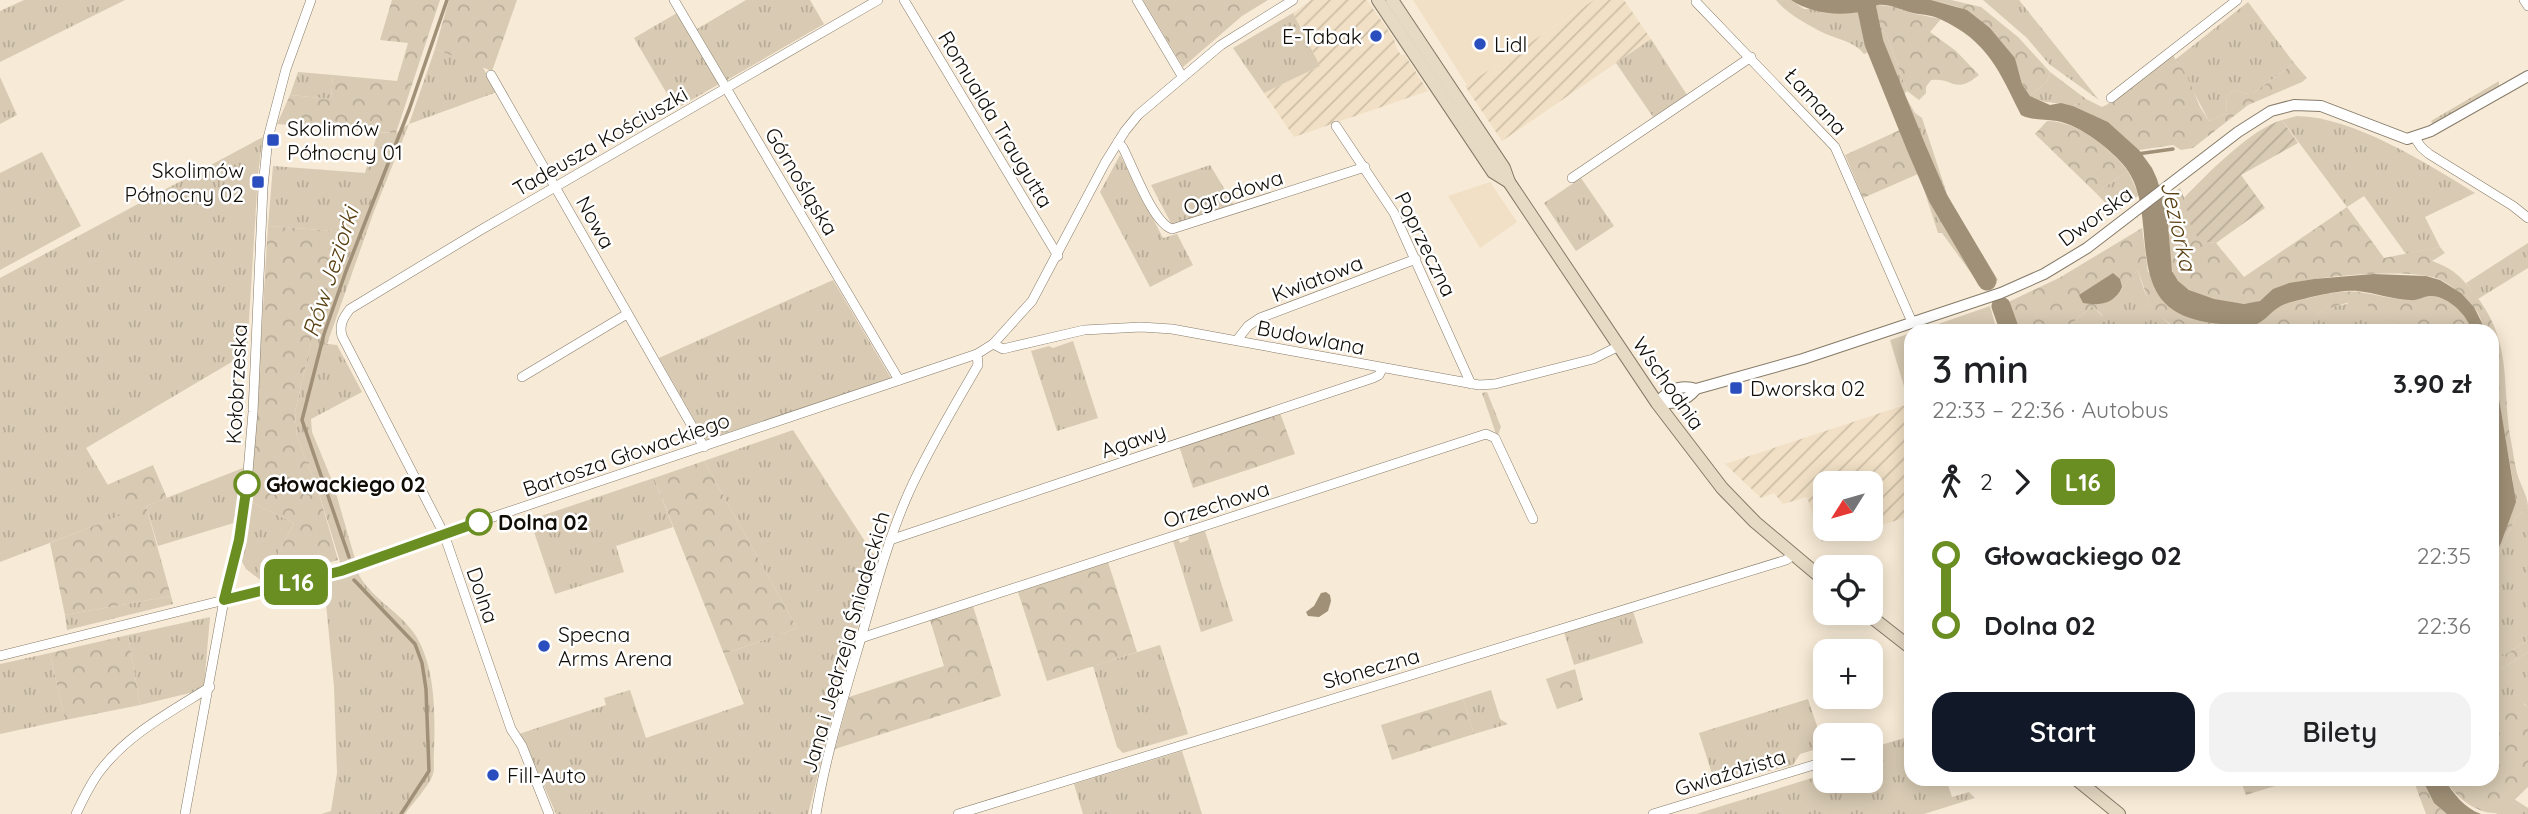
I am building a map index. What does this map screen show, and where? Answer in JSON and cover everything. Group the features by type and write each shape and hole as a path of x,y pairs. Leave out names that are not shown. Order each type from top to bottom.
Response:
{"main road":[{"name":"Wschodnia","path":"1378,0 1493,172 1509,183"},
{"name":"Wschodnia","path":"1392,0 1504,168 1509,183 1657,403 1733,501 1813,571"},
{"path":"1882,625 1904,643"},
{"path":"2085,786 2119,814"}],"street":[{"name":"Kołobrzeska","path":"185,814 247,484 254,399 262,187 268,138 286,69 311,0"},
{"name":"Górnośląska","path":"674,0 899,380"},
{"name":"Tadeusza Kościuszki","path":"344,317 350,309 878,0"},
{"name":"Romualda Traugutta","path":"904,0 1058,256"},
{"path":"1136,0 1182,76"},
{"path":"977,354 993,344 1032,301 1118,142 1145,107 1221,45 1293,0"},
{"path":"2111,98 2237,0"},
{"path":"2524,0 2528,6"},
{"name":"Łamana","path":"1696,2 1835,147 1912,322"},
{"path":"1572,178 1751,57"},
{"name":"Nowa","path":"491,75 704,447"},
{"path":"2528,76 2415,138 2430,154 2528,218"},
{"name":"Dworska","path":"1906,324 2001,293 2044,274 2087,248 2256,119 2271,111 2294,105 2321,106 2399,137 2415,138"},
{"name":"Poprzeczna","path":"1336,126 1394,212 1471,384"},
{"name":"Ogrodowa","path":"1118,142 1164,226 1172,229 1365,167"},
{"name":"Kwiatowa","path":"1237,340 1244,330 1260,318 1416,259"},
{"path":"522,377 627,314"},
{"name":"Dolna","path":"344,317 342,336 444,534 511,729 522,747 549,814"},
{"name":"Dworska","path":"1657,403 1667,392 1685,386 1696,389 1803,359 1904,325"},
{"name":"Budowlana","path":"993,344 1003,349 1084,330 1141,327 1172,329 1471,384 1495,384 1551,370 1593,359 1619,346"},
{"name":"Bartosza Głowackiego","path":"0,656 341,571 977,354"},
{"name":"Jana i Jędrzeja Śniadeckich","path":"816,814 824,772 891,540 909,493 978,365 977,354"},
{"name":"Agawy","path":"891,540 1373,378 1379,375 1382,369"},
{"name":"Orzechowa","path":"861,638 1486,434 1495,438 1533,519"},
{"name":"Słoneczna","path":"958,814 1336,696 1786,561 1793,555"},
{"path":"76,814 99,771 114,755 144,730 210,687"},
{"name":"Gwiaździsta","path":"1653,814 1813,765"}],"shaded area":[{"path":"1311,0 1367,0 1394,39 1401,55 1405,55 1428,91 1294,137 1264,93 1320,66 1293,13"},
{"path":"1413,0 1594,0 1467,85"},
{"path":"1594,0 1624,0 1651,39 1502,141 1465,86"},
{"path":"1791,0 1931,0 1967,10 1990,28 2015,58 2022,84 2030,96 2050,105 2061,103 2073,106 2108,122 2139,150 2157,179 2167,214 2172,271 2178,281 2189,290 2214,299 2244,304 2260,301 2273,289 2289,283 2314,279 2373,274 2426,276 2440,280 2461,293 2474,307 2482,324 2469,324 2449,302 2436,297 2409,300 2358,291 2331,293 2285,304 2257,324 2202,321 2174,310 2159,295 2150,276 2136,187 2126,168 2104,146 2066,123 2021,115 1998,71 1981,47 1970,37 1936,17 1890,6 1878,5 1854,13 1835,14 1816,11"},
{"path":"1490,182 1517,222 1480,248 1448,196"},
{"path":"2113,273 2120,279 2122,287 2115,297 2101,304 2083,303 2079,295"},
{"path":"2499,399 2516,502 2499,547"},
{"path":"1904,405 1904,518 1883,524 1883,471 1813,471 1813,515 1807,497 1783,504 1774,493 1761,498 1725,464"},
{"path":"1326,592 1331,601 1328,611 1319,617 1308,616 1306,612 1314,606 1321,593"},
{"path":"2426,786 2449,786 2464,804 2481,814 2447,814 2434,803"}],"green space":[{"path":"24,0 125,0 0,62 0,11"},
{"path":"392,0 440,0 396,133 277,124 290,95 331,99 333,75 397,81 408,43 380,40"},
{"path":"449,0 517,0 492,71 435,49"},
{"path":"746,0 810,0 824,24 727,80 697,29"},
{"path":"1143,0 1268,0 1242,16 1183,67"},
{"path":"1776,0 1791,0 1804,9 1864,11 1871,8 1889,41 1907,91 1904,94 1915,113 1922,118 1949,200 1998,280 1982,288 1942,233 1938,233 1914,159 1869,52 1864,54 1852,44 1806,23"},
{"path":"1931,0 1951,0 1981,7 2018,37 2050,72 2047,82 2030,96 2022,84 2015,58 1990,28 1958,7"},
{"path":"1983,0 2019,0 2099,100 2049,64 2027,38"},
{"path":"2248,2 2294,63 2251,95 2235,90 2227,96 2226,113 2209,121 2176,59"},
{"path":"1878,5 1941,19 1930,32 1956,51 1979,75 1959,85 1931,80 1926,87 1926,93 1919,100 1907,91 1889,41 1871,8"},
{"path":"677,13 719,84 676,109 634,38"},
{"path":"1293,13 1320,66 1264,93 1233,48"},
{"path":"1651,39 1687,95 1653,117 1616,63"},
{"path":"435,49 482,66 497,92 409,124"},
{"path":"2172,54 2187,76 2209,121 2226,113 2227,96 2235,90 2251,95 2294,63 2307,78 2248,105 2193,148 2181,150 2173,145 2139,150 2108,122 2073,106 2086,99 2102,107 2108,104"},
{"path":"298,72 333,75 331,99 290,95"},
{"path":"2050,72 2086,99 2073,106 2030,96 2047,82"},
{"path":"0,77 17,115 0,124"},
{"path":"2499,81 2499,86 2433,125 2431,121"},
{"path":"2297,116 2319,118 2365,133 2412,156 2475,193 2425,217 2440,247 2406,254 2364,196 2347,207 2282,120"},
{"path":"2282,120 2298,143 2241,175 2265,208 2216,243 2202,242 2192,230 2184,198 2243,142"},
{"path":"2047,121 2059,122 2092,137 2112,153 2128,171 2096,193 2035,134"},
{"path":"409,124 373,214 327,344 337,345 362,392 311,419 312,432 333,483 355,559 341,565 318,490 297,438 295,412 312,338 346,232 268,226 273,166 365,173 378,132 396,133"},
{"path":"1902,129 1918,174 1863,198 1845,155"},
{"path":"263,137 258,174 247,353 86,448 125,514 0,562 0,278"},
{"path":"42,152 81,226 0,270 0,173"},
{"path":"1120,155 1163,238 1177,234 1193,265 1150,287 1100,192"},
{"path":"1210,165 1234,205 1172,225 1151,185"},
{"path":"2128,171 2139,195 2115,213 2096,193"},
{"path":"1581,178 1614,226 1576,251 1544,203"},
{"path":"2180,188 2202,242 2216,243 2244,277 2347,207 2384,258 2440,247 2445,253 2432,261 2451,270 2465,282 2487,311 2493,324 2483,324 2474,307 2459,292 2441,280 2408,274 2310,280 2277,288 2262,300 2251,303 2241,304 2203,296 2176,279 2171,264 2162,201"},
{"path":"268,226 347,232 312,338 295,412 297,438 318,490 338,560 290,574 282,567 278,554 294,523 251,502"},
{"path":"2142,228 2148,272 2238,324 2171,324 2156,314 2148,300 2138,270 2103,316 2093,306 2072,324 2012,324 2004,304 2059,278"},
{"path":"2528,243 2528,268 2478,299 2466,283"},
{"path":"2138,270 2152,306 2170,324 2072,324 2093,306 2102,316"},
{"path":"833,280 891,378 706,440 659,358"},
{"path":"2351,291 2359,292 2365,293 2395,299 2407,300 2435,296 2455,306 2469,324 2398,324 2369,307 2358,292 2356,300 2321,312 2310,323 2252,324 2285,304"},
{"path":"2358,291 2401,324 2309,324 2313,317 2329,307 2347,304"},
{"path":"2005,300 2007,303 2004,305 2012,324 2003,324 1996,304"},
{"path":"1990,306 1995,324 1938,324"},
{"path":"1904,335 1904,386 1890,340"},
{"path":"1073,341 1098,418 1057,431 1031,351 1049,346 1053,348"},
{"path":"2499,341 2504,364 2514,461 2528,508 2516,517 2499,554 2499,544 2507,527 2513,481 2500,410"},
{"path":"1487,392 1501,427 1497,437 1482,393"},
{"path":"1280,413 1295,454 1193,488 1179,446"},
{"path":"793,430 877,560 843,678 834,685 837,698 808,814 556,814 519,734 606,705 604,698 630,690 646,738 744,704 724,654 797,628 704,461"},
{"path":"704,461 797,628 724,654 654,478"},
{"path":"153,465 167,498 146,506 171,596 65,615 50,543 124,514 107,485"},
{"path":"243,468 237,522 158,546 146,506"},
{"path":"654,478 673,527 616,546 624,572 555,594 531,523 538,517"},
{"path":"251,502 294,523 278,554 282,567 290,574 263,582 246,569 240,558"},
{"path":"2528,508 2528,640 2499,659 2499,554 2516,517"},
{"path":"1205,531 1233,621 1201,632 1173,541 1178,539 1180,543 1188,540 1190,535"},
{"path":"1108,562 1137,652 1047,681 1018,592"},
{"path":"358,573 370,590 410,627 423,649 431,677 434,772 405,814 321,814 331,811 337,773 334,687 324,583"},
{"path":"171,596 173,604 67,630 65,615"},
{"path":"973,606 1001,696 835,749 849,697 944,666 930,620"},
{"path":"1633,611 1643,643 1574,665 1564,632"},
{"path":"210,617 204,686 194,692 140,705 128,635"},
{"path":"128,635 140,705 65,720 50,653"},
{"path":"2528,640 2528,652 2499,671 2499,659"},
{"path":"1160,645 1188,734 1123,753 1117,747 1093,666"},
{"path":"2528,652 2528,708 2524,703 2499,719 2499,671"},
{"path":"50,653 65,720 0,734 0,664"},
{"path":"1575,669 1583,700 1557,709 1546,679"},
{"path":"1491,690 1500,719 1508,724 1474,734 1463,699"},
{"path":"1463,699 1474,734 1392,760 1381,725"},
{"path":"1808,699 1816,723 1813,723 1813,750 1800,754 1793,765 1738,779 1730,774 1714,780 1699,733"},
{"path":"2523,703 2528,708 2528,787 2497,813 2473,807 2449,786 2499,786 2499,719"},
{"path":"1904,738 1904,786 1948,786 1952,797 1969,792 1975,798 1924,814 1696,814 1813,778 1813,793 1883,793 1883,744"},
{"path":"1182,751 1202,814 1083,814 1074,784"},
{"path":"2243,786 2275,786 2246,795"},
{"path":"2416,786 2426,786 2434,803 2447,814 2426,814"},
{"path":"2514,799 2528,808 2528,814 2496,814"}],"waterway":[{"name":"Rów Jeziorki","path":"349,557 302,420 324,334 409,110 447,0"},
{"name":"Jeziorka","path":"1865,0 1874,43 1938,198 1987,281"},
{"path":"2137,154 2173,149"},
{"name":"Jeziorka","path":"2001,306 2007,324"},
{"name":"Rów Jeziorki","path":"354,580 415,644 422,663 426,689 429,771 401,814"}],"bus line":[{"name":"L16","path":"247,484 239,540 224,600 341,571 479,522"}],"place":[{"name":"E-Tabak","path":"1376,36"},
{"name":"Lidl","path":"1480,44"},
{"name":"Skolimów Północny 01","path":"273,140"},
{"name":"Skolimów Północny 02","path":"258,182"},
{"name":"Dworska 02","path":"1736,388"},
{"name":"Głowackiego 02","path":"247,484"},
{"name":"Dolna 02","path":"479,522"},
{"name":"Specna Arms Arena","path":"544,646"},
{"name":"Fill-Auto","path":"493,775"}]}
